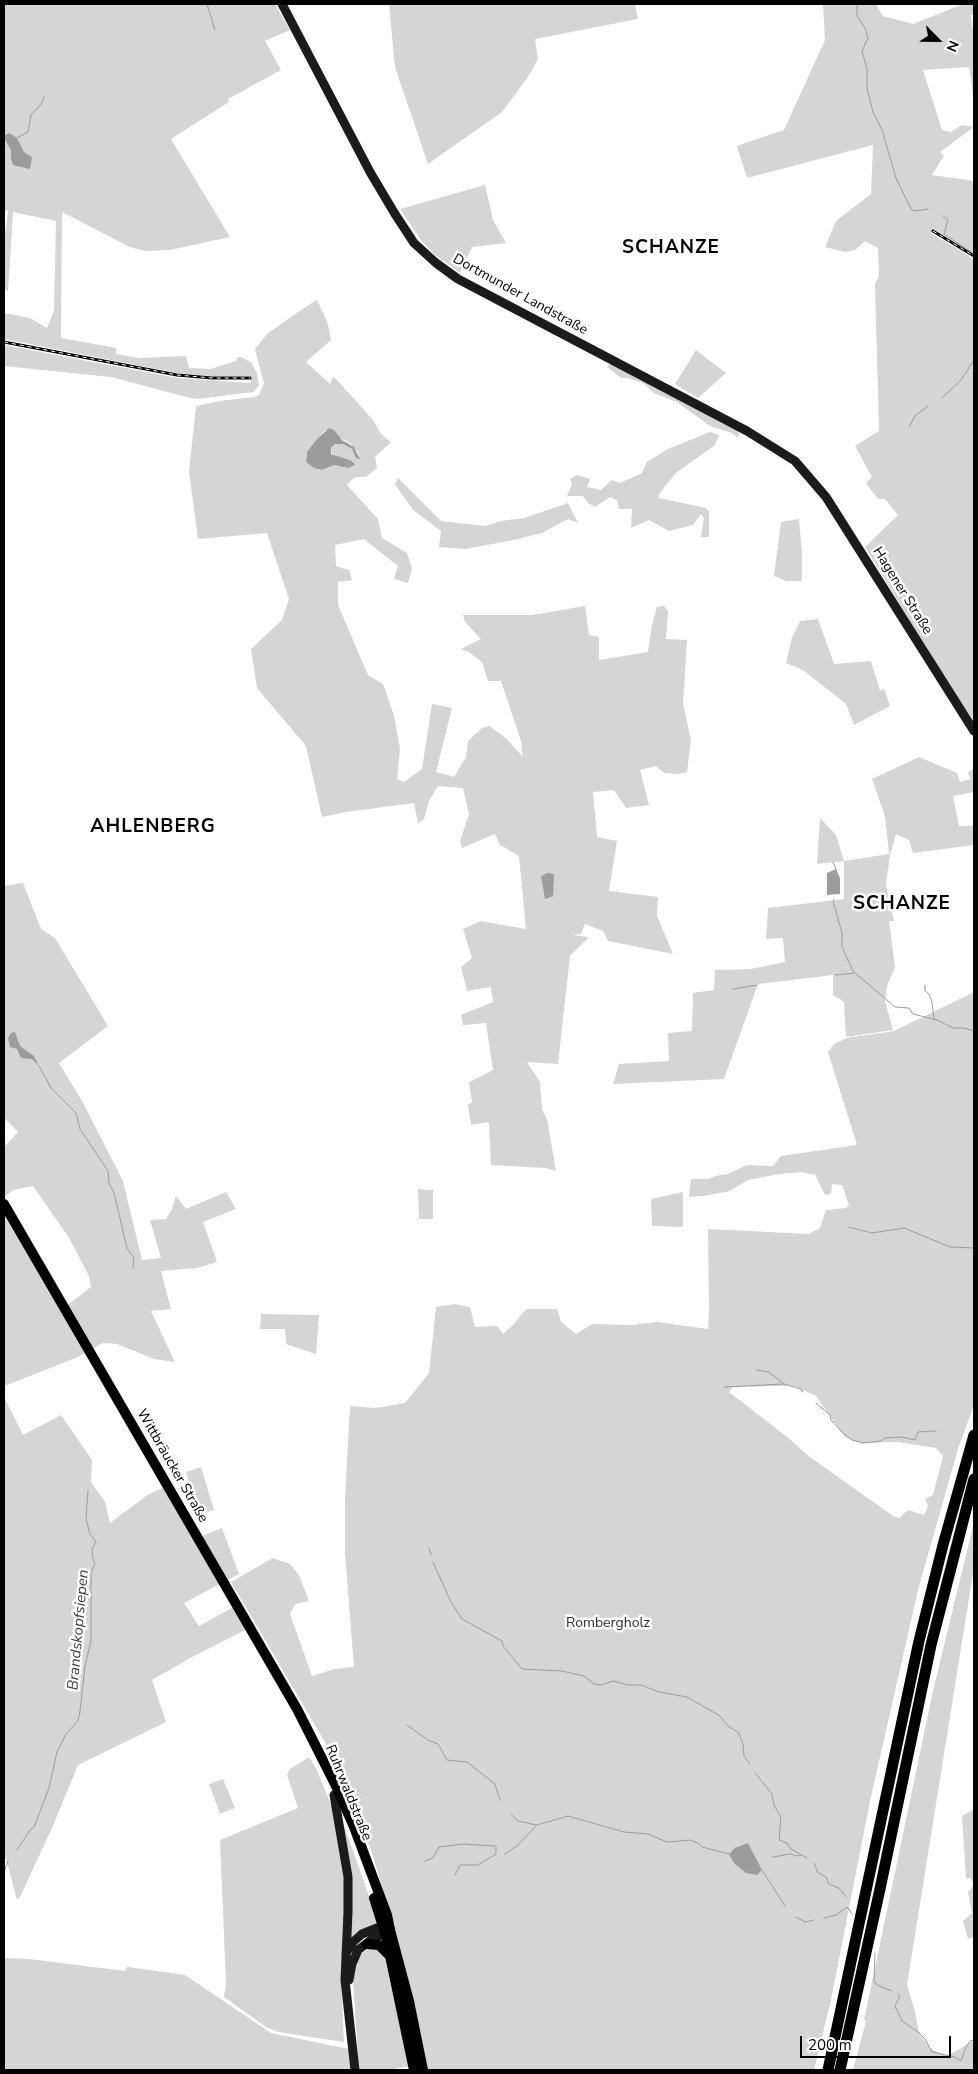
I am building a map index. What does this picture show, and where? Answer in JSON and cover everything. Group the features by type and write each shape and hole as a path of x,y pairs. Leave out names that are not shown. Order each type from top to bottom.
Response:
{"highway":[{"path":"828,2070 933,1584 974,1436"},
{"path":"840,2070 931,1645 974,1478"}],"main road":[{"name":"Dortmunder Landstraße","path":"282,4 395,214 414,243 436,263 466,283 749,432 786,454 803,469"},
{"name":"Hagener Straße","path":"803,469 840,518 974,731"},
{"name":"Wittbräucker Straße","path":"4,1204 283,1685 313,1744"},
{"name":"Ruhrwaldstraße","path":"313,1744 367,1877 386,1930 409,2001 423,2070"},
{"name":"Ruhrwaldstraße","path":"313,1744 335,1784 354,1827 387,1914 386,1930 390,1956 414,2070"},
{"path":"334,1795 348,1877 345,1980 348,1991 355,2070"},
{"path":"345,1954 353,1942 362,1934 369,1930 386,1930"},
{"path":"348,1991 354,1958 361,1947 386,1930"},
{"path":"367,1944 378,1945 390,1956"}],"green space":[{"path":"4,4 275,4 290,30 265,41 281,70 228,99 229,102 171,139 230,237 170,250 145,251 130,247 62,212 61,338 116,348 116,354 139,358 186,356 189,368 211,369 236,361 237,357 241,357 251,362 257,373 259,385 254,392 197,399 111,377 4,366 4,345 177,378 251,383 250,376 212,376 177,373 4,339 4,313 30,318 47,328 54,311 56,221 13,212 8,291 4,290 4,242 8,211 4,210"},
{"path":"389,4 635,4 638,19 535,39 538,59 528,77 502,112 428,164 395,67"},
{"path":"823,4 876,4 883,16 913,24 963,4 974,4 974,15 971,15 974,39 974,101 969,67 923,70 942,130 951,132 962,125 974,127 940,152 944,156 932,175 974,181 974,254 934,229 932,234 974,260 974,721 948,684 865,547 898,515 885,499 878,499 866,483 872,477 855,446 879,431 875,284 879,276 878,248 865,241 855,250 845,252 825,247 836,221 871,194 873,145 747,178 737,146 784,130 825,40"},
{"path":"485,185 493,220 506,243 472,247 460,273 434,254 421,240 400,209"},
{"path":"317,300 327,321 331,340 306,362 330,384 333,377 337,380 373,420 381,434 391,442 375,457 377,468 366,477 355,477 347,485 378,519 382,538 407,553 412,569 408,583 394,579 398,566 364,539 335,545 336,566 349,570 352,580 338,582 338,605 368,675 383,684 394,716 400,748 397,779 404,782 422,769 432,704 452,708 436,772 454,777 466,757 468,741 482,728 489,726 506,738 523,757 521,741 501,681 488,681 482,662 469,652 461,649 481,639 465,622 463,615 532,615 585,606 589,635 599,637 599,660 648,652 657,607 664,606 668,611 666,639 687,640 683,704 691,740 687,772 679,774 664,773 656,766 640,770 649,805 626,808 614,790 593,792 597,837 617,841 609,891 658,897 657,916 673,954 608,941 603,931 585,924 581,934 572,935 589,937 570,956 558,1064 527,1062 540,1082 542,1109 547,1119 556,1171 546,1168 491,1165 489,1122 471,1125 468,1105 472,1102 469,1082 493,1070 486,1023 463,1025 461,1015 493,1002 491,987 467,991 461,967 472,958 463,929 481,921 526,929 519,856 500,845 495,834 462,848 460,841 469,814 463,788 438,786 429,801 424,819 418,823 414,803 322,817 306,746 257,688 251,649 282,620 289,599 267,533 198,539 189,471 196,406 259,395 264,383 255,349 268,333","holes":["325,430 350,443 358,452 359,456 356,458 352,449 343,444 335,444 331,448 332,454 350,460 348,468 334,465 322,470 306,462 307,452"]},
{"path":"696,350 726,373 698,398 675,384"},
{"path":"613,360 739,431 738,438 732,433 710,426 677,402 654,393 643,383 621,378 607,367"},
{"path":"710,432 719,435 715,445 676,473 659,494 659,498 706,508 709,512 709,537 701,537 704,518 701,514 693,525 669,531 649,520 631,528 632,509 619,509 617,500 610,497 595,507 588,503 583,496 567,496 572,484 570,479 577,475 590,479 587,487 601,490 612,480 620,483 642,473 647,462 668,449"},
{"path":"398,478 441,521 485,526 501,521 524,518 568,503 578,523 568,519 542,533 465,549 439,547 441,531 413,510 395,484"},
{"path":"799,519 802,581 786,581 774,576 781,522"},
{"path":"818,619 834,664 871,661 880,691 884,689 890,706 854,725 846,704 803,670 786,663 792,638 800,621"},
{"path":"919,757 957,773 960,782 970,779 968,772 974,769 974,792 953,796 959,826 974,826 974,845 913,853 909,840 896,834 890,855 886,884 894,921 889,921 895,967 887,986 885,1001 893,1030 846,1037 844,1002 833,995 833,975 758,984 724,1079 613,1084 619,1064 669,1061 668,1033 692,1031 693,993 714,990 715,970 751,969 785,962 783,938 766,939 768,908 844,899 844,861 889,854 885,816 872,779"},
{"path":"820,818 836,835 844,861 817,864"},
{"path":"23,883 41,929 55,938 108,1026 59,1063 82,1101 123,1181 142,1260 161,1258 150,1220 166,1219 172,1209 176,1196 186,1209 226,1192 236,1209 203,1222 217,1262 197,1268 161,1271 171,1309 151,1311 175,1362 154,1359 117,1344 103,1343 76,1358 4,1386 4,1204 65,1307 91,1287 89,1276 68,1236 33,1186 13,1190 6,1196 4,1193 4,1147 18,1132 4,1118 4,886"},
{"name":"Rombergholz","path":"974,992 974,1405 958,1449 918,1590 870,1801 831,2000 814,2070 428,2070 411,1989 372,1853 336,1761 231,1582 273,1558 290,1564 299,1575 309,1601 295,1604 290,1614 312,1676 334,1669 354,1667 345,1553 345,1498 350,1406 375,1408 405,1403 429,1373 436,1307 454,1304 470,1307 475,1327 497,1326 503,1334 526,1309 557,1309 561,1322 576,1334 592,1324 632,1325 657,1322 708,1329 708,1229 809,1234 820,1228 826,1210 846,1208 849,1205 842,1185 832,1184 831,1194 825,1195 815,1175 801,1172 748,1180 730,1191 689,1197 691,1179 709,1179 728,1174 747,1165 773,1166 781,1156 857,1145 828,1052 834,1044 847,1038 894,1031","holes":["794,1386 816,1396 845,1437 854,1441 863,1443 897,1442 936,1448 943,1456 933,1495 925,1499 928,1506 924,1515 908,1510 899,1518 893,1516 810,1457 729,1392 733,1387"]},
{"path":"418,1189 433,1190 433,1219 419,1219"},
{"path":"683,1192 683,1227 652,1226 651,1199"},
{"path":"261,1314 319,1315 316,1354 286,1344 285,1329 260,1329"},
{"path":"4,1397 23,1435 61,1415 92,1460 91,1482 105,1502 110,1523 149,1494 167,1486 197,1538 222,1528 239,1574 184,1603 199,1626 237,1605 249,1628 152,1680 166,1722 78,1765 52,1828 17,1900 4,1851"},
{"path":"201,1467 214,1510 199,1514 186,1472"},
{"path":"974,1522 974,1567 907,1985 915,2011 919,2034 931,2049 948,2056 974,2040 974,2070 853,2070 866,2021 864,2020 933,1691"},
{"path":"309,1757 317,1770 334,1812 344,1880 345,1909 341,1979 344,2042 278,2032 266,2027 224,1997 226,1983 220,1840 298,1808 287,1775 290,1769"},
{"path":"223,1779 235,1808 220,1814 209,1784"},
{"path":"974,1809 974,1884 970,1878 966,1879 962,1816"},
{"path":"342,1820 379,1924 348,1944"},
{"path":"974,1885 974,1937 968,1939 963,1921 972,1913 968,1892"},
{"path":"369,1948 377,1949 385,1958 409,2067 396,2068 395,2070 359,2070 353,1981 359,1956"},
{"path":"4,1958 29,1959 125,1971 127,1967 185,1975 271,2033 349,2049 355,2070 4,2070"}],"shaded area":[{"path":"9,133 17,138 24,152 32,157 30,169 13,165 11,150 4,138"},
{"path":"329,428 334,430 342,440 354,447 360,459 356,458 352,449 343,444 335,444 331,448 331,454 350,460 355,465 348,468 334,465 322,470 314,468 306,462 307,452"},
{"path":"836,869 840,878 840,894 827,895 827,873"},
{"path":"548,873 554,874 553,896 545,899 541,876"},
{"path":"15,1032 20,1046 34,1056 39,1066 32,1059 21,1058 17,1049 10,1047 8,1038 11,1033"},
{"path":"748,1843 762,1870 757,1875 746,1873 734,1863 729,1854 735,1848"}],"waterway":[{"path":"207,4 215,30"},
{"path":"857,4 857,16 865,28 868,38 862,51 867,69 867,89 873,112 882,130 896,178 911,209 914,211 928,209"},
{"path":"17,138 28,132 31,115 42,103 44,97"},
{"path":"943,216 948,220 944,234 974,254"},
{"path":"942,398 961,380 974,360"},
{"path":"909,427 915,416 928,406"},
{"path":"833,862 836,869"},
{"path":"834,899 842,933 842,947 853,971 895,1007 909,1008 913,1014 937,1020 953,1028 964,1028 974,1031"},
{"path":"835,975 854,973"},
{"path":"733,989 757,985"},
{"path":"925,985 925,991 929,994 932,1002 934,1019"},
{"path":"39,1066 51,1088 76,1113 80,1129 108,1171 109,1183 114,1193 127,1248 134,1258 133,1269"},
{"path":"849,1227 872,1233 904,1228 950,1247 974,1248"},
{"path":"756,1370 769,1372 783,1383"},
{"path":"724,1387 784,1384 801,1389 803,1392"},
{"path":"816,1403 830,1415 831,1420 842,1432 852,1440 863,1443 881,1441 885,1438 902,1437 915,1440 918,1432 936,1431"},
{"name":"Brandskopfsiepen","path":"17,1850 34,1827 49,1788 57,1752 66,1734 78,1721 80,1711 85,1666 91,1641 91,1573 95,1563 92,1549 96,1542 90,1534 86,1519 88,1490"},
{"path":"429,1548 431,1555"},
{"path":"433,1562 451,1602 462,1619 502,1641 503,1646 522,1669 562,1671 584,1676 594,1684 601,1685 613,1681 628,1685 641,1685 659,1692 687,1697 720,1716 728,1726 739,1733 743,1744 744,1756 750,1764"},
{"path":"407,1725 428,1740 438,1744 447,1760 467,1762 495,1784 500,1800"},
{"path":"755,1773 772,1794 774,1805 781,1817 779,1840 787,1843 791,1849 802,1855"},
{"path":"511,1814 518,1821 537,1825 568,1816 624,1832 648,1834 667,1842 690,1840 702,1847 729,1854"},
{"path":"505,1854 518,1845 536,1826"},
{"path":"425,1861 433,1858 439,1847 464,1844 496,1846 496,1854 478,1865 460,1865 455,1875"},
{"path":"773,1857 790,1854 802,1855 807,1858"},
{"name":"Brandskopfsiepen","path":"4,1872 8,1861"},
{"path":"814,1863 818,1873 826,1877 829,1884 839,1888 846,1897"},
{"path":"762,1870 785,1906"},
{"path":"824,1918 836,1915 847,1907 852,1914"},
{"path":"796,1917 805,1922 814,1920"},
{"path":"875,1953 874,1981 877,1985 892,1991"},
{"path":"898,1994 900,1996 895,2006 902,2021 925,2039 932,2052 955,2057 961,2061 966,2047 970,2041 974,2040"}],"railway":[{"path":"933,231 974,256"},
{"path":"4,342 177,375 212,378 250,378"}],"district":[{"name":"SCHANZE","path":"671,248"},
{"name":"AHLENBERG","path":"153,827"},
{"name":"SCHANZE","path":"902,904"}]}
